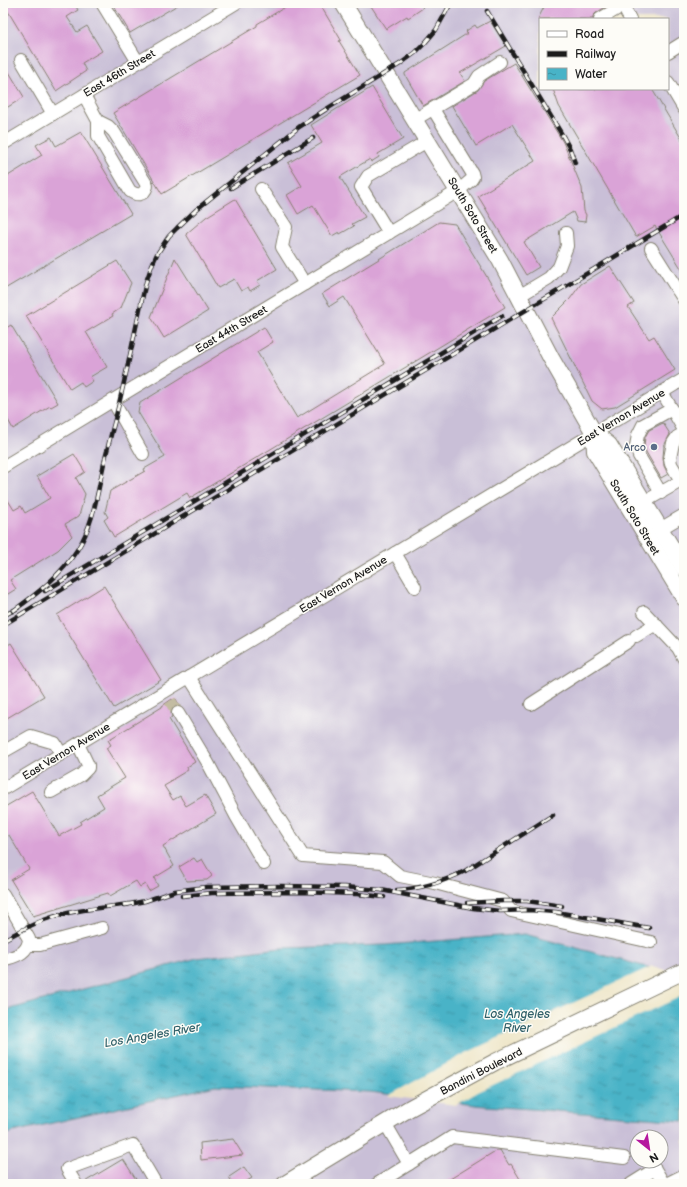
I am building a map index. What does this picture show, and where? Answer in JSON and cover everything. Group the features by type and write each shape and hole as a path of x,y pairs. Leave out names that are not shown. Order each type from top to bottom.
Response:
{"main road":[{"name":"South Soto Street","path":"343,3 500,260 594,433 609,445 684,568"},
{"name":"South Soto Street","path":"594,433 595,451 684,598"},
{"name":"Bandini Boulevard","path":"285,1184 410,1108 496,1062 684,971"}],"street":[{"path":"102,3 138,62"},
{"name":"East 46th Street","path":"3,144 236,3"},
{"path":"602,18 621,5 629,18"},
{"path":"669,51 684,42"},
{"path":"21,60 53,114"},
{"path":"425,137 433,109 474,84 479,76 500,62"},
{"path":"669,84 684,110"},
{"path":"84,95 98,121 98,136 130,191 139,195 144,193 147,186 114,132 108,126 98,121"},
{"path":"433,109 453,142"},
{"path":"389,233 361,187 368,176 425,137 441,122"},
{"path":"425,137 453,142"},
{"name":"East 44th Street","path":"3,467 458,191 473,177 453,142"},
{"path":"261,189 286,227 282,247 306,284"},
{"path":"519,296 549,278 559,267 568,246 566,233"},
{"path":"651,248 684,300"},
{"name":"East Vernon Avenue","path":"3,789 78,744 167,696 189,677 684,379"},
{"path":"644,502 681,482 671,464 670,458 673,443 677,437 684,432 662,392"},
{"path":"113,401 143,454"},
{"path":"661,493 639,456 636,446 638,435 643,425 672,409"},
{"path":"660,529 684,515"},
{"path":"395,553 415,588"},
{"path":"644,612 681,646 684,659"},
{"path":"531,704 656,624"},
{"path":"189,677 303,856 383,862 400,876 435,883 503,901 511,911 651,942"},
{"path":"178,713 208,763 236,816 264,864"},
{"path":"3,752 31,736 55,743 61,754"},
{"path":"51,792 81,775 88,768 78,744"},
{"path":"3,894 29,939 28,945 22,953 3,960"},
{"path":"28,945 40,945 102,928"},
{"path":"385,1123 409,1164"},
{"path":"376,1184 452,1137 624,1158"},
{"path":"76,1184 67,1168 133,1145 156,1184"},
{"path":"631,1184 655,1169 665,1184 684,1175"}],"shaded area":[{"path":"3,3 684,3 684,1184 3,1184"}],"water":[{"name":"Los Angeles River","path":"525,934 684,977 684,1121 485,1106 370,1092 215,1086 13,1132 3,1136 3,1011 197,958 281,948 385,945"}],"pier":[{"path":"652,966 684,975 684,995 478,1092 456,1105 388,1096 466,1053"}],"building":[{"path":"3,3 74,3 78,10 67,17 77,32 87,26 102,51 82,63 86,71 56,91"},
{"path":"112,3 181,3 130,33"},
{"path":"292,3 319,3 341,40 339,41 360,75 162,194 113,113 257,26 257,24"},
{"path":"369,3 420,3 423,8 408,18 407,16 386,29"},
{"path":"546,3 612,3 596,13 593,18 538,19"},
{"path":"490,21 506,46 460,73 465,81 423,106 405,73 468,33 466,31 475,25 477,28"},
{"path":"3,62 24,97 3,110"},
{"path":"514,63 563,142 582,188 584,211 586,215 585,222 577,221 573,212 524,242 539,267 526,275 478,196 535,161 512,124 476,146 452,106 478,90 484,81"},
{"path":"372,87 403,139 378,154 379,157 371,162 370,159 340,177 365,217 352,224 354,226 340,234 339,232 332,236 313,205 298,214 287,195 302,186 288,163 322,143 311,125"},
{"path":"553,90 653,90 684,143 684,273 655,226 636,237 559,106"},
{"path":"81,132 131,214 3,290 3,179 42,155 36,145 51,137 56,146"},
{"path":"235,199 277,269 257,281 260,285 250,291 248,287 241,291 234,279 218,288 186,234 206,217"},
{"path":"439,222 455,224 505,307 190,498 187,493 114,537 104,520 108,517 105,512 110,491 145,471 144,469 165,457 138,412 140,403 264,327 273,342 257,352 297,418 385,364 344,297 330,306 322,294"},
{"path":"175,258 208,311 164,338 151,317"},
{"path":"117,261 131,283 121,308 112,314 113,316 86,332 107,367 90,377 93,381 84,387 81,382 70,389 26,316"},
{"path":"610,266 634,303 628,307 649,339 654,336 675,370 615,407 602,409 592,401 551,318 570,299 581,284"},
{"path":"11,325 58,403 51,407 50,406 13,429 3,411 3,330"},
{"path":"663,423 670,434 664,446 663,457 664,466 668,474 661,478 644,446 645,437 649,430"},
{"path":"74,454 85,472 76,478 85,494 79,516 65,524 72,536 58,550 10,580 16,589 3,597 3,492 14,510 21,506 25,513 50,498 37,476"},
{"path":"104,586 161,680 114,708 57,615"},
{"path":"11,643 44,696 7,718 3,712 3,648"},
{"path":"172,699 176,699 180,706 174,706 171,713 172,717 169,719 195,762 187,767 188,770 164,786 173,800 180,796 186,806 205,795 216,814 163,846 174,866 154,878 158,886 149,891 145,884 140,887 136,881 110,896 108,893 33,916 11,880 29,869 9,835 3,839 3,808 32,791 59,836 81,824 80,822 104,807 97,795 125,778 106,748 111,745 108,740 162,707"},
{"path":"194,858 197,862 202,859 212,876 207,880 187,881 179,867"},
{"path":"233,1139 243,1155 201,1160 200,1143"},
{"path":"497,1150 500,1150 509,1165 511,1164 523,1184 442,1184"},
{"path":"123,1159 139,1184 83,1184 83,1183"},
{"path":"244,1167 252,1178 242,1184 233,1184 229,1177"}],"tunnel":[{"path":"170,701 178,713"}],"railway":[{"path":"13,611 40,591 64,568 77,550 88,527 96,502 146,282 157,254 169,236 197,209 299,127 400,64 415,53 436,30 451,3"},
{"path":"487,11 564,138 575,163"},
{"path":"231,188 313,138"},
{"path":"3,625 684,215"},
{"path":"45,591 502,316"},
{"path":"3,616 18,608"},
{"path":"397,890 432,884 465,871 553,815"},
{"path":"125,905 145,901 175,891 206,887 344,887 381,890 473,908 500,911 529,910 556,912 649,928"},
{"path":"182,896 212,893 300,892 357,894 384,897"},
{"path":"467,903 527,901 562,906"},
{"path":"3,940 34,924 54,917 86,910 129,904"}],"place":[{"name":"Arco","path":"654,447"}]}
